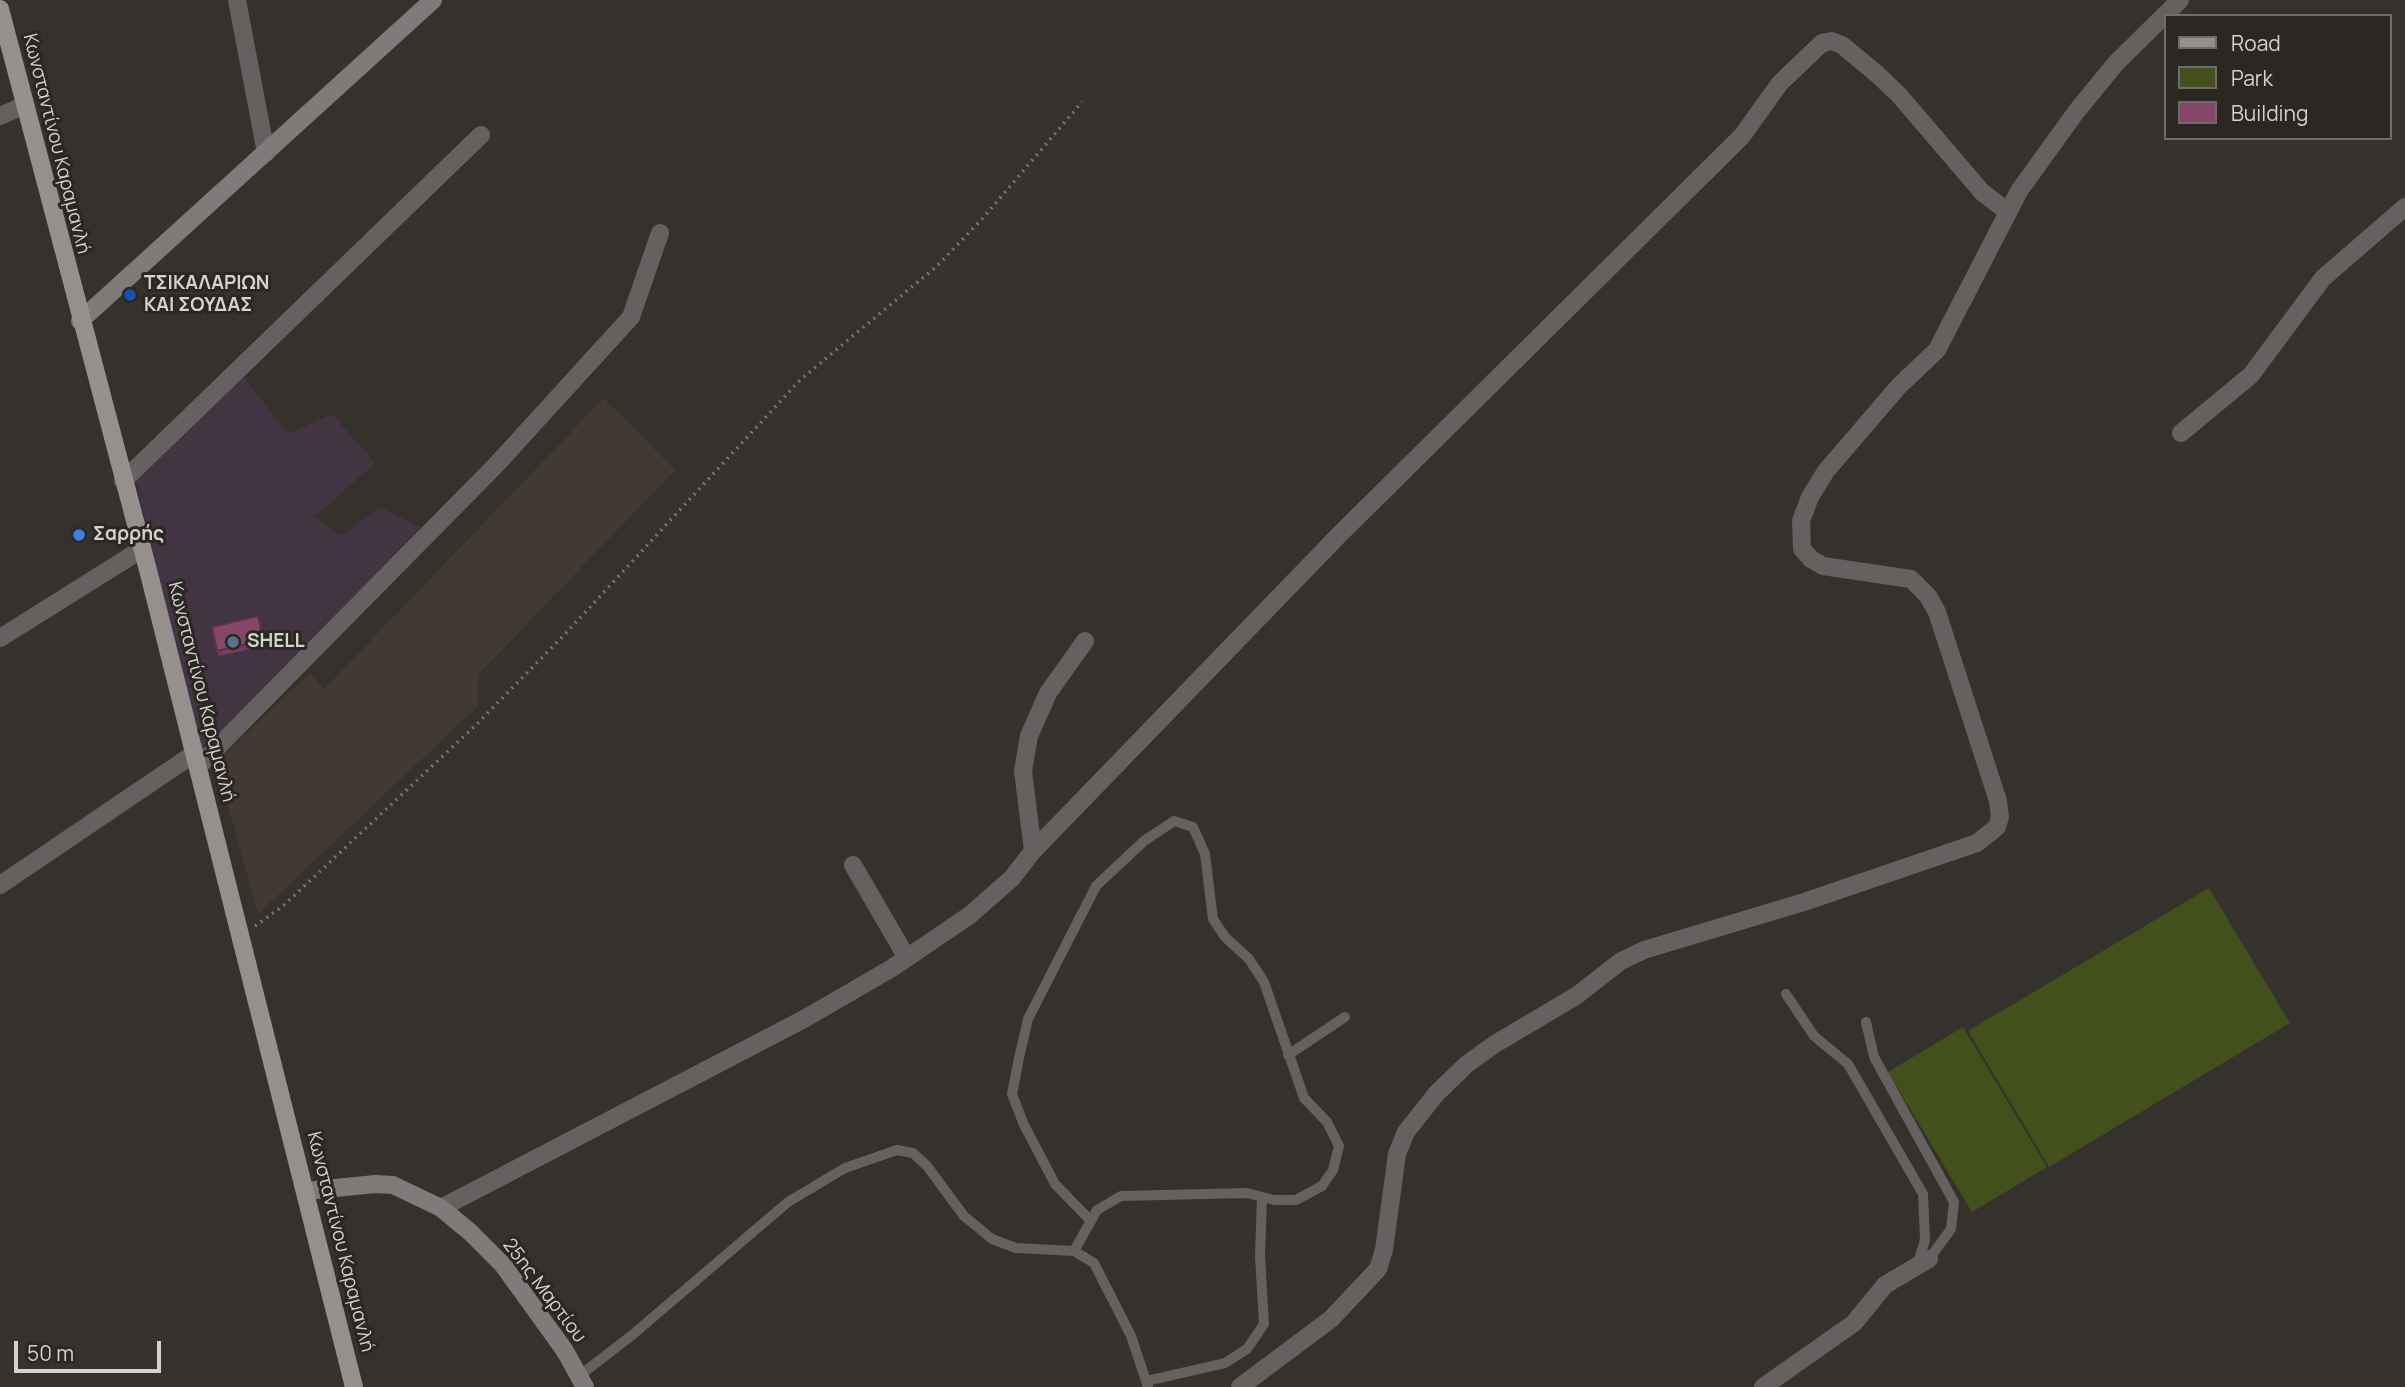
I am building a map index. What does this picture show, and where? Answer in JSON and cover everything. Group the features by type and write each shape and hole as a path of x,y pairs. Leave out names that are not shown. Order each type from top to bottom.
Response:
{"main road":[{"name":"Κωνσταντίνου Καραμανλή","path":"0,9 142,549 354,1387"}],"street":[{"path":"237,0 266,153"},
{"path":"80,321 433,0"},
{"path":"2166,14 2180,0"},
{"path":"1240,1387 1331,1319 1378,1269 1384,1250 1393,1176 1406,1132 1436,1094 1476,1057 1576,996 1621,961 1644,950 1804,902 1977,843 1997,827 2000,817 1998,801 1937,612 1928,596 1911,579 1824,566 1802,549 1801,521 1810,497 1826,471 1899,386 1926,362 1944,340 1976,269 2019,191 2092,92 2116,63 2164,16"},
{"path":"441,1208 804,1019 907,958 970,915 1012,878 1033,850 1339,535 1741,135 1780,83 1822,43 1832,41 1842,46 1877,74 1899,94 1982,192 2008,212"},
{"path":"0,116 25,105"},
{"path":"122,481 481,135"},
{"path":"2181,433 2251,375 2318,283 2405,207"},
{"path":"0,886 196,760 496,465 631,317 660,233"},
{"path":"0,638 142,549"},
{"path":"1033,850 1023,771 1029,736 1048,693 1085,641"},
{"path":"853,865 907,958"},
{"name":"25ης Μαρτίου","path":"306,1191 375,1184 393,1185 441,1208 503,1265 582,1381"},
{"path":"1763,1387 1804,1356 1846,1330 1885,1286 1923,1263"}],"lane":[{"path":"1074,1251 1091,1221 1097,1210 1121,1196 1247,1193 1296,1200 1322,1186 1333,1170 1339,1146 1327,1122 1304,1098 1288,1055 1276,1009 1264,982 1249,959 1225,937 1213,919 1205,855 1193,827 1174,821 1144,841 1096,886 1028,1019 1018,1058 1012,1094 1024,1125 1055,1184 1091,1221"},
{"path":"1786,994 1814,1036 1848,1064 1923,1194 1923,1263"},
{"path":"1288,1055 1345,1017"},
{"path":"1866,1021 1874,1057 1954,1202 1951,1229 1923,1263"},
{"path":"582,1381 788,1202 845,1168 897,1150 913,1153 927,1166 964,1216 992,1239 1016,1248 1074,1251 1094,1263 1131,1336 1147,1384 1225,1363 1247,1349 1264,1324 1260,1256 1262,1197"}],"path":[{"path":"240,937 283,906 477,724 567,632 800,380 937,266 983,218 1082,102"}],"shaded area":[{"path":"242,375 288,434 332,414 375,463 315,517 341,536 380,507 426,530 200,751 135,476"},
{"path":"604,398 675,470 478,675 478,706 258,914 216,763 310,673 324,689"}],"green space":[{"path":"2209,888 2290,1023 2049,1167 1968,1031"},
{"path":"1963,1027 2047,1167 1972,1212 1888,1072"}],"building":[{"path":"258,616 263,640 217,651 212,627"}],"place":[{"name":"ΤΣΙΚΑΛΑΡΙΩΝ ΚΑΙ ΣΟΥΔΑΣ","path":"130,295"},
{"name":"Σαρρής","path":"79,535"},
{"name":"SHELL","path":"233,642"}]}
